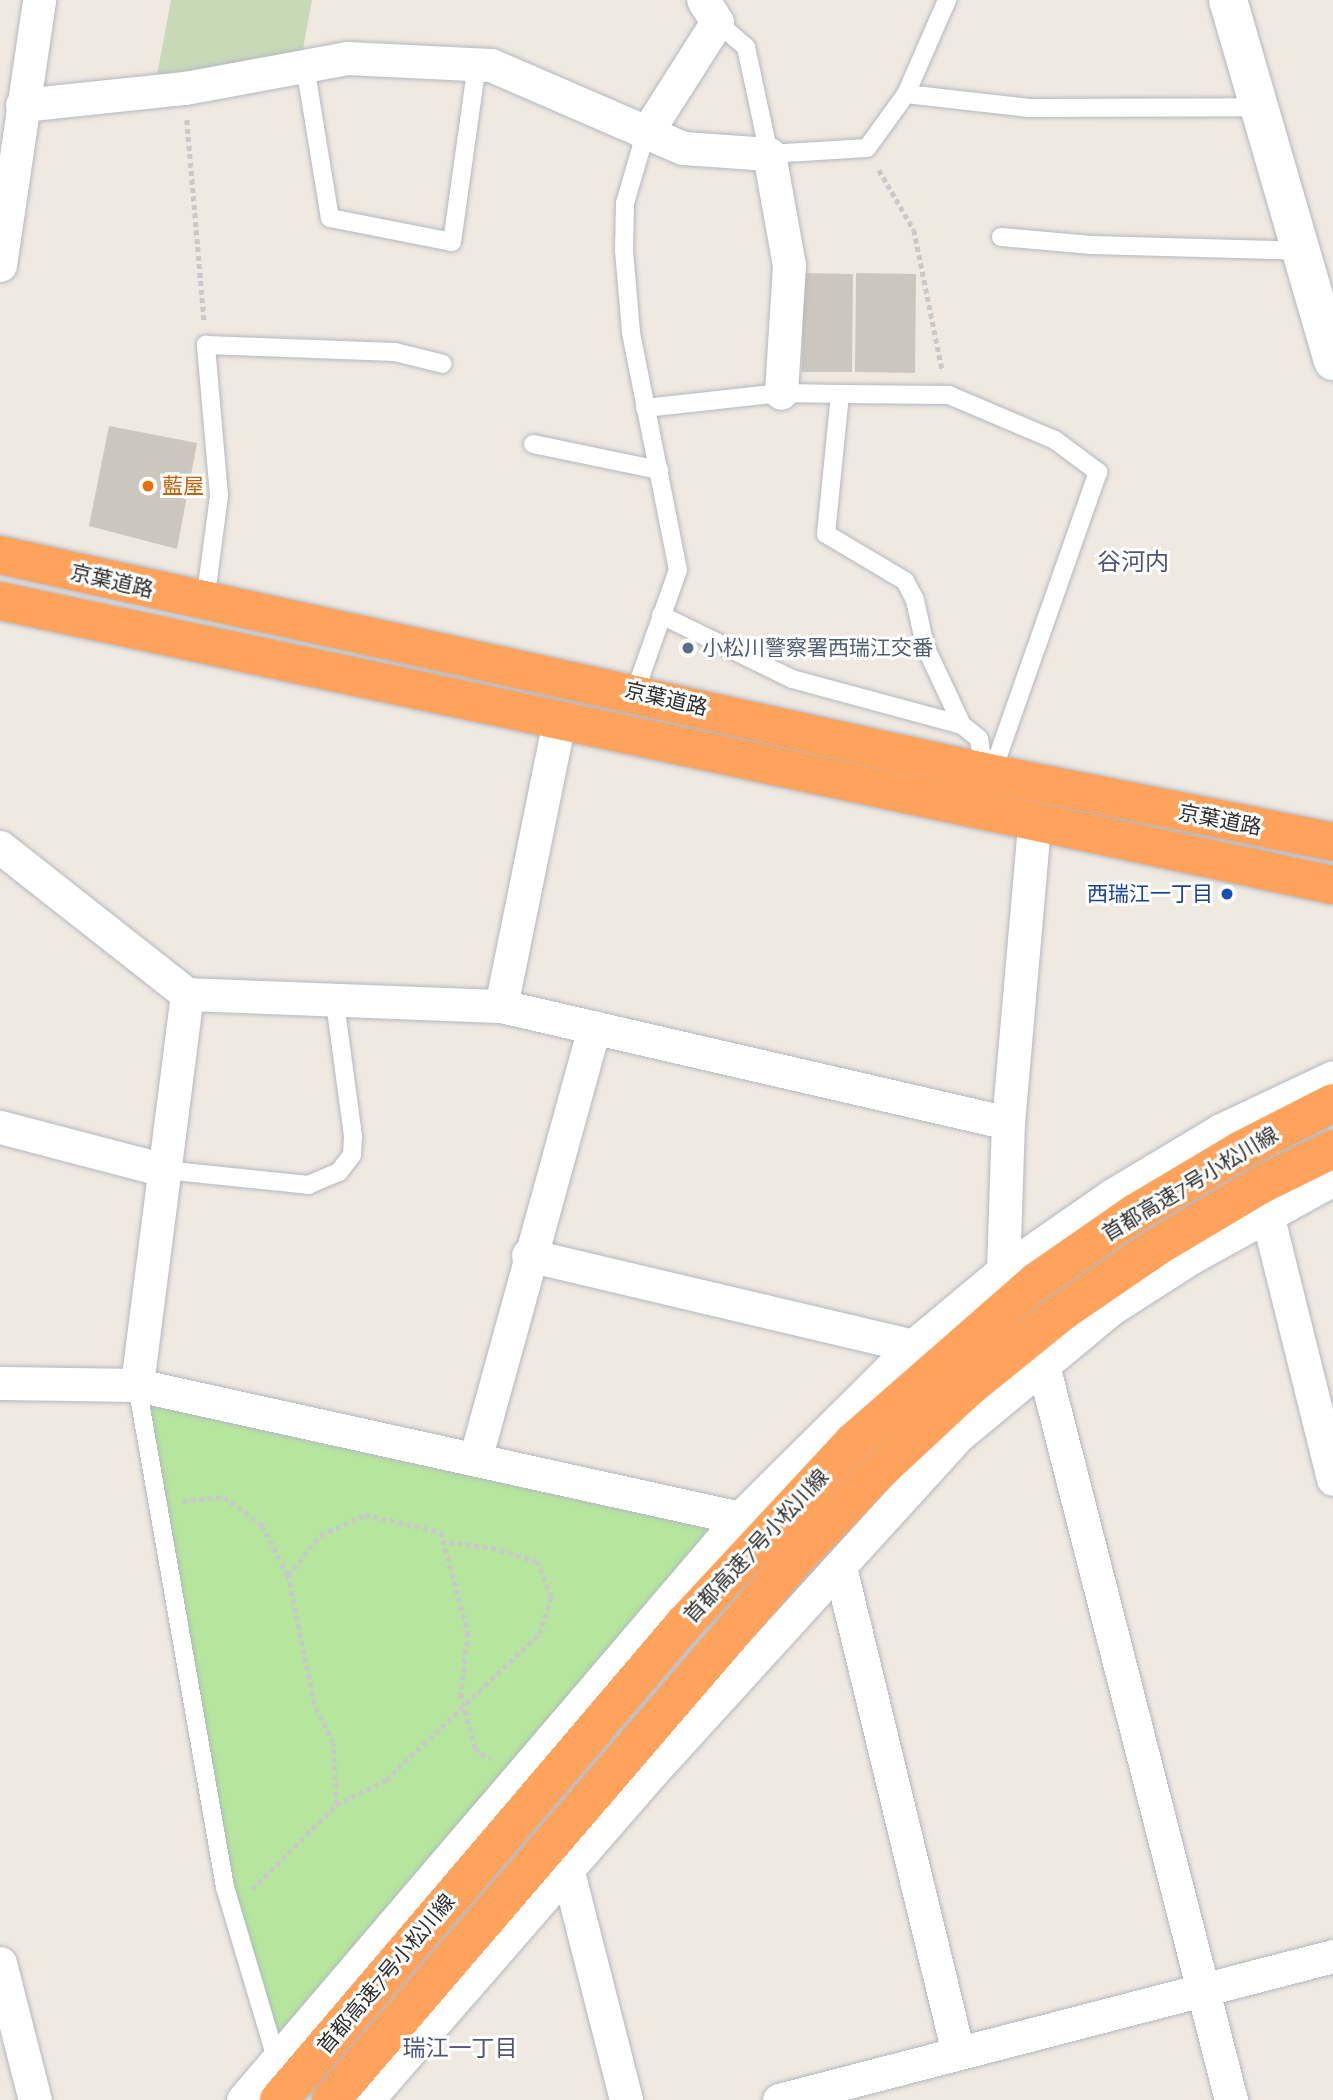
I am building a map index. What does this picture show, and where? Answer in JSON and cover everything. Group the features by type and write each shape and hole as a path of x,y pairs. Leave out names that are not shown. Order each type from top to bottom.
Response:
{"highway":[{"name":"京葉道路","path":"0,555 205,602 635,692 988,773 1333,842"},
{"name":"京葉道路","path":"0,601 1333,885"},
{"name":"首都高速7号小松川線","path":"279,2100 684,1624 853,1442 1037,1281 1135,1213 1241,1150 1333,1103"},
{"name":"首都高速7号小松川線","path":"331,2100 797,1556 879,1471 968,1388 1063,1311 1227,1204 1333,1149"}],"street":[{"path":"0,265 39,0"},
{"path":"1228,0 1262,107 1333,361"},
{"path":"645,135 710,11"},
{"path":"22,105 185,88 347,58 477,64 491,65 645,135 683,148 769,154 789,264 781,393"},
{"path":"501,1006 559,722"},
{"path":"1003,1271 1009,1123 1034,823"},
{"path":"0,847 187,994 335,1002 501,1006 1009,1123"},
{"path":"137,1385 187,994"},
{"path":"476,1456 528,1255 594,1027"},
{"path":"243,2100 517,1783 740,1518 913,1346 1003,1271 1111,1196 1219,1131 1333,1077"},
{"path":"0,1127 164,1170"},
{"path":"367,2100 567,1868 958,1435 1112,1308 1267,1214 1333,1179"},
{"path":"1267,1214 1333,1479"},
{"path":"528,1255 913,1346"},
{"path":"1043,1365 1231,2100"},
{"path":"0,1382 137,1385 476,1456 740,1518"},
{"path":"840,1567 958,2053"},
{"path":"567,1868 626,2100"},
{"path":"779,2100 1333,1956"},
{"path":"0,1963 35,2100"}],"lane":[{"path":"710,11 746,47 769,154 866,148 906,94 947,0"},
{"path":"305,66 330,218 452,242 477,64"},
{"path":"906,94 1029,108 1262,107"},
{"path":"635,692 678,570 631,332 624,251 625,203 645,135"},
{"path":"1002,237 1092,245 1302,251"},
{"path":"205,602 219,495 206,345 395,352 443,364"},
{"path":"645,408 781,393 949,395 1055,440 1098,472 988,773"},
{"path":"840,394 826,534 905,581 915,600 925,646 962,725"},
{"path":"533,444 659,470"},
{"path":"661,615 792,678 962,725 979,738 988,773"},
{"path":"164,1170 308,1185 339,1172 352,1155 353,1136 335,1002"},
{"path":"137,1385 156,1504 231,1909 277,2061"}],"path":[{"path":"185,88 206,345"},
{"path":"866,148 914,230 930,328 949,395"},
{"path":"156,1504 224,1497 262,1525 288,1576 314,1704 332,1743 337,1805"},
{"path":"288,1576 320,1535 365,1515 441,1532 468,1633 461,1694 475,1748 517,1783"},
{"path":"231,1909 337,1805 386,1780 466,1707 503,1665 539,1634 551,1598 537,1562 496,1549 445,1542"}],"green space":[{"path":"171,0 312,0 302,54 157,75"},
{"path":"145,1395 729,1522 276,2046 231,1886"}],"building":[{"path":"803,273 853,274 852,372 802,372"},
{"path":"856,273 916,274 915,373 855,372"},
{"path":"109,426 197,443 177,549 89,526"}],"place":[{"name":"藍屋","path":"148,486"},
{"name":"小松川警察署西瑞江交番","path":"688,648"},
{"name":"西瑞江一丁目","path":"1227,894"}],"district":[{"name":"谷河内","path":"1133,562"},
{"name":"瑞江一丁目","path":"460,2048"}]}
